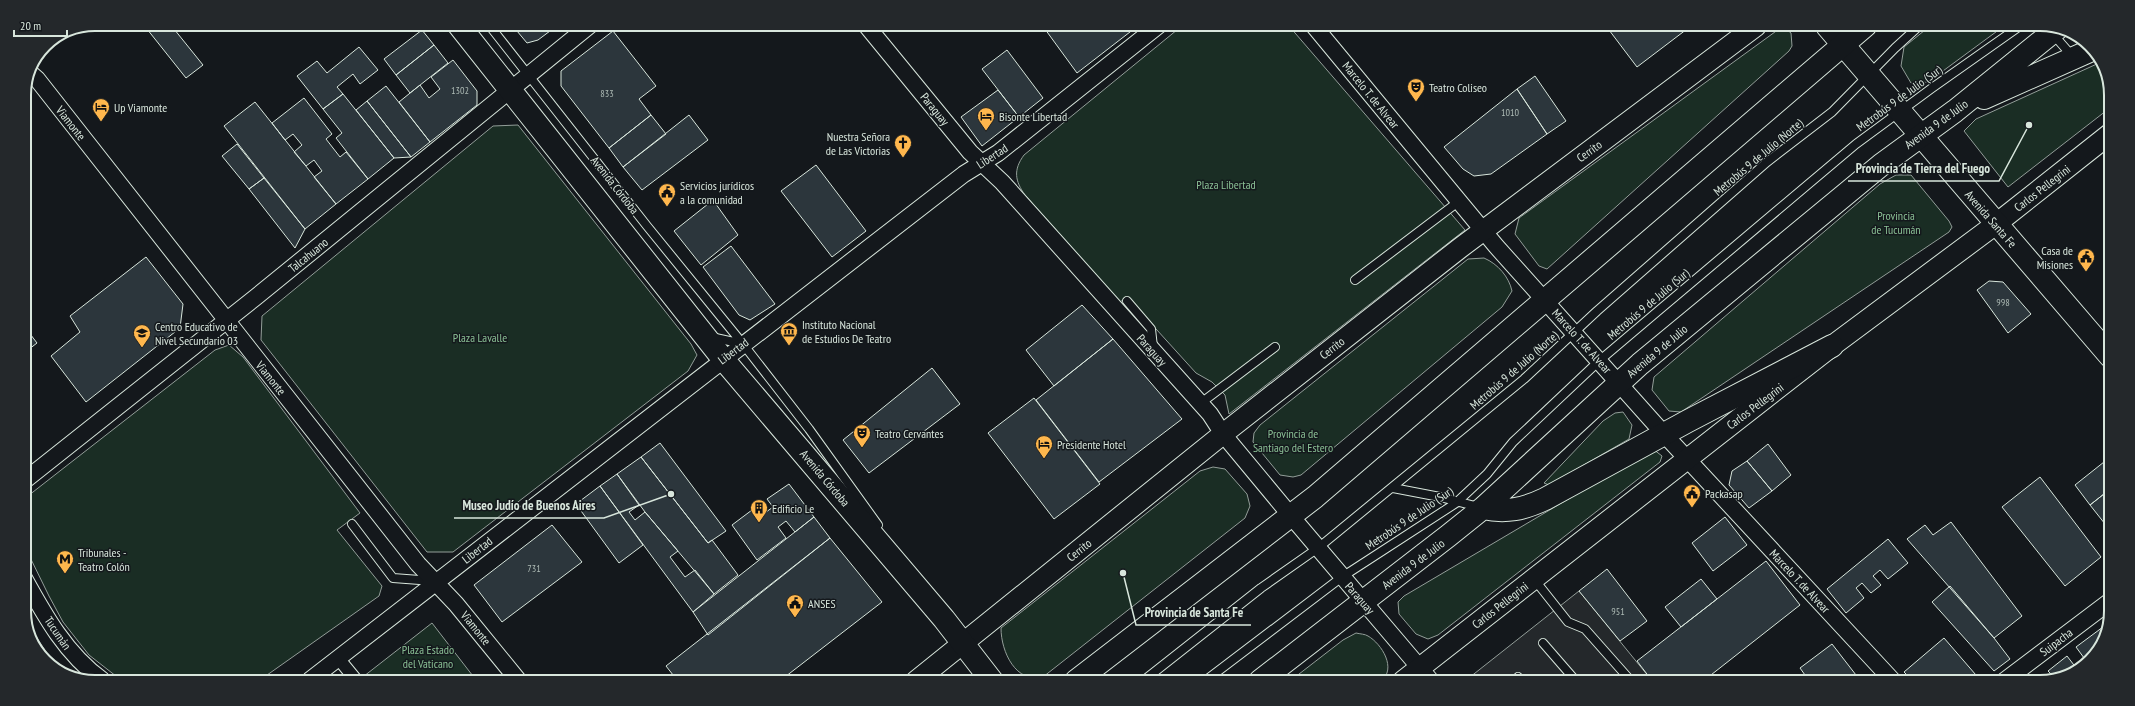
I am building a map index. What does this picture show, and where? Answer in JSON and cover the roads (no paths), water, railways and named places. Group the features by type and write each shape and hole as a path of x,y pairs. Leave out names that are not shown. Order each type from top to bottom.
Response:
{"main road":[{"name":"Avenida Córdoba","path":"464,31 723,359 944,619 987,675"},
{"name":"Avenida Santa Fe","path":"1831,31 2104,349"},
{"path":"1084,675 1291,516 1860,31"},
{"name":"Avenida 9 de Julio","path":"1268,675 1483,508 1619,383 1869,174 1920,135 1955,111 2049,32"},
{"path":"1955,111 2087,52"},
{"path":"1483,508 1506,511 1534,504 1832,346"}],"street":[{"name":"Talcahuano","path":"31,475 225,321 582,31"},
{"name":"Paraguay","path":"871,31 970,152 1002,182 1200,403 1223,434 1291,516 1425,674"},
{"name":"Libertad","path":"316,675 964,174 998,153 1151,31"},
{"name":"Marcelo T. de Alvear","path":"1318,31 1458,202 1664,434 1888,675"},
{"name":"Cerrito","path":"923,675 1223,434 1483,230 1749,31"},
{"name":"Viamonte","path":"34,78 76,129 225,321 418,564 436,581 514,675"},
{"name":"Carlos Pellegrini","path":"1425,674 1534,579 1832,346 1996,224 2104,139"},
{"name":"Tucumán","path":"31,590 50,623 70,652 96,675"},
{"name":"Suipacha","path":"2012,675 2104,606"},
{"path":"338,658 352,675"}],"lane":[{"name":"Avenida Córdoba","path":"494,31 642,220 743,344 809,429 944,619"},
{"name":"Metrobús 9 de Julio (Norte)","path":"1151,675 1261,588 1318,548 1524,379 1597,311 1767,162 1832,112 1914,31"},
{"name":"Metrobús 9 de Julio (Sur)","path":"1213,675 1342,577 1456,502 1487,474 1513,442 1599,361 1856,144 2013,31"},
{"path":"2056,33 2074,58"},
{"path":"1355,280 1458,202"},
{"path":"1127,301 1151,329 1153,351"},
{"path":"706,336 743,344"},
{"path":"1200,403 1275,347"},
{"path":"1392,488 1440,497 1483,508"},
{"path":"352,524 393,578 436,581"},
{"path":"1534,579 1568,622 1585,628 1625,675"},
{"path":"1543,643 1571,675"}],"place":[{"name":"Teatro Coliseo","path":"1416,102"},
{"name":"Up Viamonte","path":"101,122"},
{"name":"Provincia de Tierra del Fuego","path":"2029,125"},
{"name":"Bisonte Libertad","path":"986,131"},
{"name":"Nuestra Señora de Las Victorias","path":"903,158"},
{"name":"Servicios jurídicos a la comunidad","path":"667,207"},
{"name":"Casa de Misiones","path":"2086,272"},
{"name":"Instituto Nacional de Estudios De Teatro","path":"789,346"},
{"name":"Centro Educativo de Nivel Secundario 03","path":"142,348"},
{"name":"Teatro Cervantes","path":"862,448"},
{"name":"Presidente Hotel","path":"1044,459"},
{"name":"Museo Judío de Buenos Aires","path":"671,494"},
{"name":"Packasap","path":"1692,508"},
{"name":"Edificio Le","path":"759,523"},
{"name":"Provincia de Santa Fe","path":"1123,573"},
{"name":"Tribunales - Teatro Colón","path":"65,574"},
{"name":"ANSES","path":"795,618"}],"park label":[{"name":"Plaza Libertad","path":"1226,184"},
{"name":"Provincia de Tucumán","path":"1896,222"},
{"name":"Plaza Lavalle","path":"480,337"},
{"name":"Provincia de Santiago del Estero","path":"1293,440"},
{"name":"Plaza Estado del Vaticano","path":"428,656"}]}
